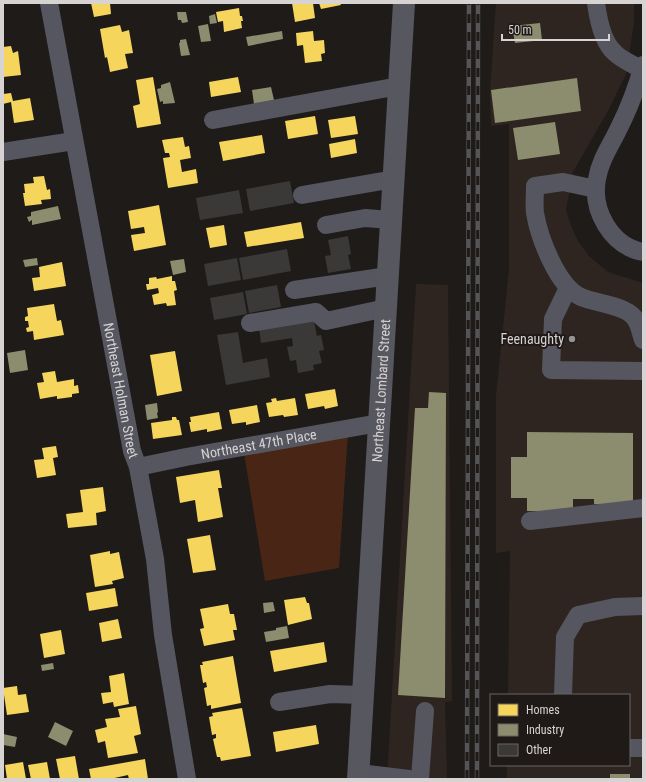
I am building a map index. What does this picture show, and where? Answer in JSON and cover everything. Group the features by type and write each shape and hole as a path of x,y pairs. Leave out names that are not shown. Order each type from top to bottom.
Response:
{"main road":[{"name":"Northeast Lombard Street","path":"358,776 404,3"}],"street":[{"name":"Northeast Holman Street","path":"49,3 132,451 138,467 154,559 163,635 188,779"},
{"path":"596,3 598,20 608,44 614,53 642,67 630,105 600,166 596,179 598,207 606,226 630,248 643,252"},
{"path":"213,120 399,86"},
{"path":"3,152 74,141"},
{"path":"302,195 394,179"},
{"path":"596,189 563,182 535,186 535,213 544,245 557,274 568,288 580,296 631,314 637,322 643,340"},
{"path":"326,225 365,218 391,220"},
{"path":"294,290 388,276"},
{"path":"568,288 553,319 551,370 643,371"},
{"path":"250,324 316,312 326,320 386,308"},
{"name":"Northeast 47th Place","path":"138,467 186,457 379,423"},
{"path":"530,520 643,508"},
{"path":"563,694 565,637 578,615 615,607 643,606"},
{"path":"279,702 330,694 363,695"},
{"path":"420,779 425,711"},
{"path":"630,748 643,748"},
{"path":"358,776 409,779"}],"shaded area":[{"path":"496,3 634,3 634,23 626,74 609,109 573,172 566,210 578,241 589,256 608,272 643,283 643,779 507,779 507,766 630,766 630,694 508,694 510,551 496,553 496,396 509,269 509,124 491,126 490,91"},
{"path":"416,284 448,285 452,701 445,702 447,779 387,779"},
{"path":"348,433 339,568 265,581 244,453"}],"building: Homes":[{"path":"91,3 110,3 111,14 94,17"},
{"path":"292,3 313,3 315,18 295,22"},
{"path":"319,3 340,3 341,5 321,9"},
{"path":"239,8 240,16 242,16 243,21 241,21 242,28 224,32 223,21 218,22 216,12"},
{"path":"120,25 122,32 129,30 133,53 125,54 128,68 110,72 107,57 105,58 100,29"},
{"path":"313,31 314,41 324,40 325,53 321,54 322,61 305,63 303,45 297,46 296,33"},
{"path":"11,46 13,53 18,51 21,75 3,77 3,47"},
{"path":"153,77 161,124 137,128 133,106 140,104 136,80"},
{"path":"238,77 241,92 211,97 209,82"},
{"path":"11,93 13,101 30,98 34,120 14,123 11,102 3,104 3,94"},
{"path":"315,116 318,134 288,139 285,121"},
{"path":"355,116 358,134 331,138 328,120"},
{"path":"262,135 265,153 223,161 219,142"},
{"path":"183,137 185,147 189,146 191,158 180,160 182,172 196,169 198,183 168,188 163,158 170,157 169,153 165,153 162,140"},
{"path":"355,139 357,153 331,158 329,144"},
{"path":"44,176 47,190 50,189 51,199 41,200 42,204 25,206 23,193 25,193 24,184 34,183 33,177"},
{"path":"159,205 166,245 134,251 131,235 145,233 144,227 131,229 128,211"},
{"path":"301,222 304,238 247,247 244,232"},
{"path":"224,225 227,245 210,248 206,228"},
{"path":"62,262 66,286 34,291 32,278 40,277 39,267"},
{"path":"172,276 172,281 175,281 177,290 174,291 176,305 167,306 166,303 154,305 152,295 159,293 158,288 147,290 146,284 149,284 149,278 156,277 157,279"},
{"path":"54,304 57,321 61,320 64,335 34,340 33,331 27,332 26,328 29,327 28,321 25,321 25,317 28,316 27,308"},
{"path":"175,351 182,391 157,396 150,355"},
{"path":"55,371 57,382 74,379 74,386 78,385 79,393 72,394 72,397 57,399 57,396 40,399 37,383 44,382 42,373"},
{"path":"335,389 338,406 325,409 324,406 308,409 305,394"},
{"path":"276,398 277,401 295,398 298,415 269,417 266,403 272,402 271,399"},
{"path":"257,405 260,422 246,425 246,422 232,424 229,410"},
{"path":"219,412 222,429 207,432 207,429 191,432 189,422 191,422 190,417"},
{"path":"172,417 176,417 177,420 179,420 182,435 153,439 151,423 172,420"},
{"path":"56,446 58,457 53,458 56,475 37,478 34,460 44,459 42,448"},
{"path":"219,470 222,488 218,488 223,517 198,522 195,500 180,503 176,477"},
{"path":"103,487 106,511 96,513 97,525 68,528 66,514 83,512 80,490"},
{"path":"210,535 216,570 193,573 187,539"},
{"path":"110,551 110,554 119,552 124,578 112,581 113,584 95,587 90,555"},
{"path":"115,588 118,606 89,611 86,593"},
{"path":"305,597 307,603 309,603 312,619 288,625 284,600"},
{"path":"228,604 230,614 234,614 237,630 233,630 235,640 204,646 200,629 204,628 200,609"},
{"path":"118,619 122,638 102,642 99,623"},
{"path":"61,630 65,654 44,658 40,634"},
{"path":"324,642 327,662 274,672 270,651"},
{"path":"233,656 241,703 211,709 211,705 207,706 204,688 207,687 206,682 203,683 200,665 203,665 202,662"},
{"path":"124,673 129,704 114,707 113,702 103,704 101,693 111,692 109,676"},
{"path":"17,686 18,695 26,694 29,712 7,715 3,688"},
{"path":"136,706 141,734 134,736 138,753 108,758 105,741 98,743 95,730 107,727 105,719 120,717 118,709"},
{"path":"242,708 251,756 221,761 220,757 217,757 213,739 216,738 216,734 212,735 209,717 213,716 212,713"},
{"path":"316,725 319,744 276,752 273,732"},
{"path":"75,756 79,779 60,779 56,759"},
{"path":"145,759 148,779 129,779 128,775 110,779 91,779 89,769"},
{"path":"23,762 26,779 7,779 5,765"},
{"path":"47,762 50,779 31,779 28,765"}],"building: Industry":[{"path":"177,12 186,12 188,22 182,23 181,20 178,20"},
{"path":"215,14 217,23 210,24 209,16"},
{"path":"540,23 542,40 515,43 512,26"},
{"path":"208,24 211,41 201,42 198,26"},
{"path":"282,31 283,39 248,46 246,37"},
{"path":"186,39 190,55 181,56 179,43 180,40"},
{"path":"577,78 581,111 495,123 491,90"},
{"path":"170,82 175,103 163,104 163,101 160,102 157,89 161,88 161,85"},
{"path":"271,87 274,100 254,104 252,90"},
{"path":"555,122 560,154 518,160 513,128"},
{"path":"58,206 61,219 32,225 32,220 29,222 27,217 31,216 31,212"},
{"path":"37,258 38,265 25,267 23,260"},
{"path":"184,259 186,272 173,275 170,261"},
{"path":"25,350 28,370 10,373 7,353"},
{"path":"429,392 446,393 445,698 398,695 415,408 428,408"},
{"path":"157,403 158,418 147,420 145,405"},
{"path":"527,432 633,433 633,504 594,504 594,499 573,499 573,512 527,511 527,498 511,498 511,457 527,457"},
{"path":"273,602 275,611 264,613 263,603"},
{"path":"287,626 289,638 266,642 264,632"},
{"path":"53,663 54,669 42,671 41,665"},
{"path":"55,722 73,731 66,746 48,737"},
{"path":"3,734 17,737 15,747 3,745"},
{"path":"610,774 630,774 630,779 610,779"}],"building: Other":[{"path":"290,181 294,203 250,211 246,189"},
{"path":"239,190 243,213 200,220 196,198"},
{"path":"348,236 351,254 348,255 351,269 328,273 325,256 331,255 328,240"},
{"path":"287,249 291,271 243,280 239,258"},
{"path":"237,258 241,280 208,286 204,264"},
{"path":"277,285 281,307 249,313 245,291"},
{"path":"243,292 247,314 214,320 210,298"},
{"path":"313,317 317,336 321,335 324,350 319,351 322,363 313,365 314,370 298,373 296,360 290,361 287,347 293,346 292,338 261,343 259,328"},
{"path":"238,332 243,363 267,358 270,377 226,385 217,335"}],"railway":[{"path":"467,779 469,3"},
{"path":"477,779 478,3"}],"place":[{"name":"Feenaughty","path":"572,339"}]}
